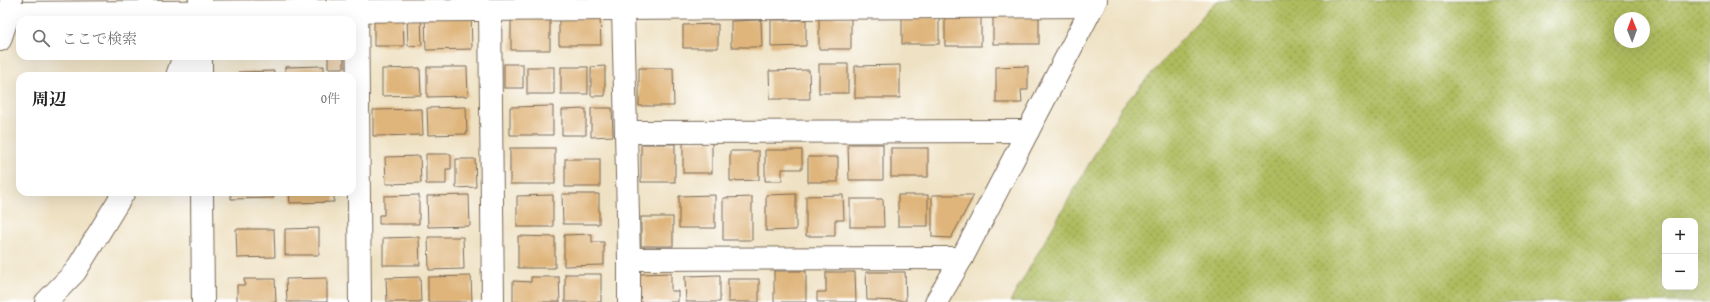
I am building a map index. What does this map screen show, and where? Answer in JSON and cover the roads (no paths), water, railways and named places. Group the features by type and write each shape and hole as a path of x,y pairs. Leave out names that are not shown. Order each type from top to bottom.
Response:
{"street":[{"path":"0,40 7,8 200,13 357,5 490,10 623,9 820,4 1094,2 962,258 936,302"},
{"path":"357,5 360,302"},
{"path":"623,9 630,259 629,302"},
{"path":"490,10 493,302"},
{"path":"178,72 183,60"},
{"path":"201,60 201,72"},
{"path":"626,132 1028,131"},
{"path":"46,302 75,272 122,196"},
{"path":"202,196 203,302"},
{"path":"630,259 962,258"}]}
